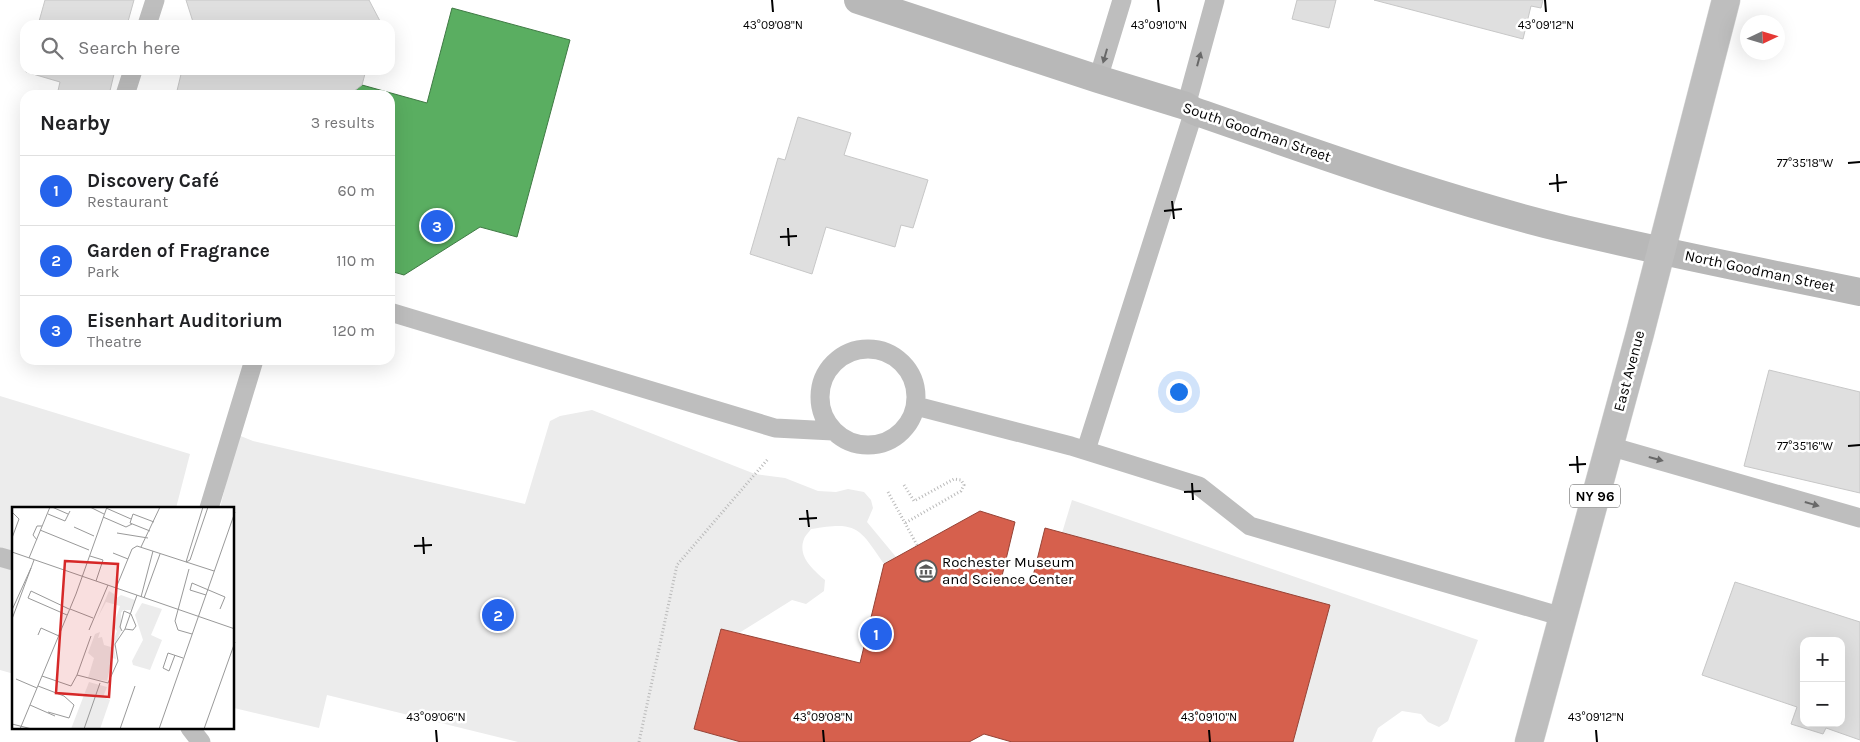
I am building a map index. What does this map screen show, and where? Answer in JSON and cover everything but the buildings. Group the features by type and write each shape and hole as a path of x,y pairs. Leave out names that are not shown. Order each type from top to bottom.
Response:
{"main road":[{"name":"South Goodman Street","path":"858,0 1190,108 1452,197 1564,229 1660,250"},
{"name":"East Avenue","path":"1529,742 1726,0"},
{"name":"North Goodman Street","path":"1660,250 1860,292"}],"lane":[{"path":"149,20 155,0"},
{"path":"1098,79 1122,0"},
{"path":"1086,450 1190,108 1215,0"},
{"path":"127,90 131,75"},
{"path":"395,314 775,428 833,431"},
{"path":"878,348 894,355 908,368 915,383 916,406 910,422 899,435 884,443 867,446 847,440 833,431 824,417 820,400 821,384 828,369 841,356 856,349 878,348"},
{"path":"209,507 252,365"},
{"path":"916,406 1086,450 1200,486 1250,526 1563,616"},
{"path":"1609,446 1860,518"},
{"path":"192,730 201,742"}],"path":[{"path":"639,742 677,565 773,454 775,428"},
{"path":"904,485 914,501 954,479 961,480 964,485 961,492 905,523"},
{"path":"888,492 917,546"}],"shaded area":[{"path":"0,396 190,454 176,507 12,507 12,673 0,670"},
{"path":"592,410 755,474 785,478 818,491 836,492 848,489 864,492 871,500 873,508 867,522 896,557 884,564 869,542 855,530 848,527 838,526 811,529 804,539 803,552 808,562 825,580 824,591 806,604 792,600 739,633 721,629 694,729 741,742 518,742 327,695 319,728 235,708 235,507 220,507 238,435 253,441 525,504 550,421 560,416"},
{"path":"1072,500 1478,640 1448,721 1439,727 1428,722 1421,714 1402,711 1378,728 1372,742 1293,742 1329,605 1062,533"}],"place":[{"name":"Eisenhart Auditorium","path":"437,226"},
{"name":"Rochester Museum and Science Center","path":"926,571"},
{"name":"Garden of Fragrance","path":"498,615"},
{"name":"Discovery Café","path":"876,634"}]}
